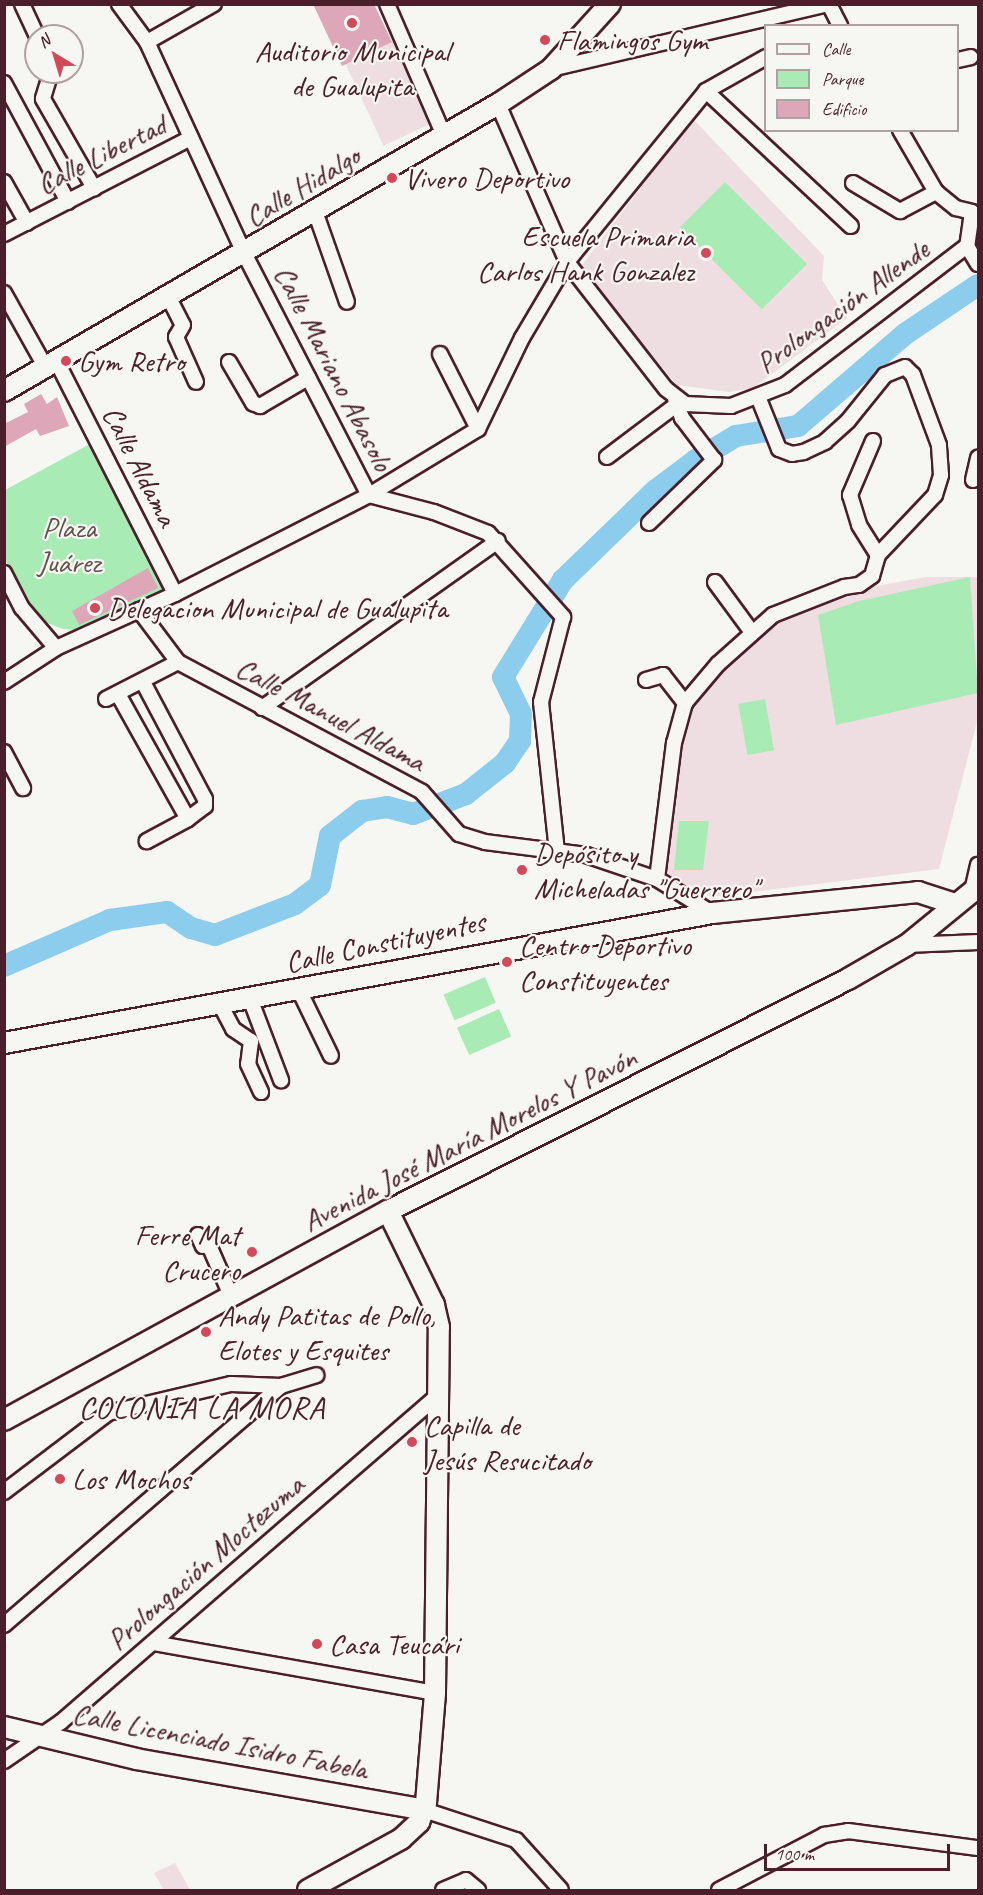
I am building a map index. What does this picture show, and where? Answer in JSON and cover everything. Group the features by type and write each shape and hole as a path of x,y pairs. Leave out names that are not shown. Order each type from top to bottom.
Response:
{"main road":[{"name":"Calle Hidalgo","path":"4,391 316,214 498,104 551,69 610,4"},
{"name":"Avenida José María Morelos Y Pavón","path":"4,1420 232,1298 388,1211 848,979 908,945 975,889"},
{"name":"Calle Constituyentes","path":"4,1043 221,1006 712,913 918,892 955,904"},
{"path":"308,1890 333,1884 401,1839 424,1810 435,1694 436,1397 440,1346 434,1305 388,1211"},
{"name":"Calle Licenciado Isidro Fabela","path":"4,1727 136,1759 424,1810"}],"street":[{"path":"22,4 31,24"},
{"name":"Calle Mariano Abasolo","path":"119,4 147,42 245,255 369,495 475,525 498,541 543,590 563,617 541,702 557,851"},
{"path":"147,42 191,9 214,4"},
{"path":"387,4 444,136"},
{"path":"551,69 814,10 829,4 839,24"},
{"path":"806,24 814,10"},
{"path":"4,682 56,648 175,594 369,495 478,429 522,338 567,261 706,91 764,58"},
{"path":"4,83 68,202"},
{"path":"47,84 43,99 94,188"},
{"path":"706,91 851,226"},
{"path":"498,104 567,261 675,403 714,460 649,523"},
{"path":"901,132 936,192 956,208 975,212 967,246 976,262"},
{"name":"Calle Libertad","path":"4,234 191,138"},
{"path":"4,182 27,223"},
{"path":"852,183 900,211 936,192"},
{"path":"316,214 346,302"},
{"name":"Prolongación Allende","path":"675,403 695,406 731,406 759,399 818,362 967,246"},
{"path":"4,293 52,365"},
{"path":"169,298 183,325 176,337 196,382"},
{"path":"440,354 478,429"},
{"path":"230,362 255,405 264,404 308,378"},
{"name":"Calle Aldama","path":"52,365 175,594"},
{"path":"657,879 674,743 685,703 751,631 773,615 844,586 859,585 875,571 878,555 934,495 941,475 939,445 909,369 901,366 885,375 861,407 825,442 792,454 776,443 759,399"},
{"path":"607,457 675,403"},
{"path":"873,441 850,495 859,525 878,555"},
{"path":"973,480 978,458"},
{"path":"262,708 498,541"},
{"path":"4,573 22,608 56,648"},
{"path":"715,582 751,631"},
{"name":"Calle Manuel Aldama","path":"139,610 178,662 422,792 455,829 484,842 586,855 657,879 712,913"},
{"path":"178,662 112,696 188,819"},
{"path":"646,680 663,675 685,703"},
{"path":"143,682 206,800 205,806 188,819 147,841"},
{"path":"4,752 23,788"},
{"path":"975,889 978,865"},
{"path":"908,945 978,942"},
{"path":"299,990 331,1056"},
{"path":"251,1000 281,1080"},
{"path":"221,1006 233,1029 251,1041 248,1064 261,1092"},
{"path":"198,1235 203,1246 208,1243 232,1298"},
{"path":"4,1492 108,1413 231,1384 281,1386 316,1375"},
{"path":"4,1624 281,1386"},
{"name":"Prolongación Moctezuma","path":"4,1761 42,1738 436,1397"},
{"path":"154,1643 435,1694"},
{"path":"424,1810 516,1840 561,1890"},
{"path":"719,1890 824,1835 848,1831 978,1848"},
{"path":"443,1890 466,1880 478,1890"}],"shaded area":[{"path":"395,40 433,122 384,146 345,63"},
{"name":"Escuela Primaria Carlos Hank Gonzalez","path":"693,119 824,256 822,280 847,318 753,388 729,392 677,385 579,269"},
{"path":"926,577 978,577 978,718 939,869 711,897 662,873 685,703 780,612 848,591"},
{"path":"175,1863 190,1890 164,1890 154,1873"}],"green space":[{"path":"725,182 807,264 762,309 680,227"},
{"name":"Plaza Juárez","path":"90,444 164,590 78,630 63,629 34,618 5,559 5,490"},
{"path":"970,577 978,693 836,725 818,615 859,601"},
{"path":"765,699 774,750 747,755 738,704"},
{"path":"679,821 709,821 703,870 674,870"},
{"path":"485,977 496,1003 455,1020 444,995"},
{"path":"499,1009 511,1036 469,1055 457,1028"}],"building":[{"name":"Auditorio Municipal de Gualupita","path":"313,4 374,4 392,42 342,66"},
{"path":"41,394 47,404 57,397 69,426 40,436 36,429 4,447 4,424 28,412 24,404"},
{"path":"148,568 158,588 79,625 72,611"}],"waterway":[{"path":"4,966 110,920 167,912 191,928 215,935 295,904 320,885 330,836 362,811 387,807 413,814 466,794 505,763 520,741 521,714 503,677 563,580 656,490 696,460 736,436 798,426 905,334 978,285"}],"place":[{"name":"Auditorio Municipal de Gualupita","path":"352,23"},
{"name":"Flamingos Gym","path":"545,40"},
{"name":"Vivero Deportivo","path":"392,178"},
{"name":"Escuela Primaria Carlos Hank Gonzalez","path":"706,253"},
{"name":"Gym Retro","path":"66,361"},
{"name":"Delegacion Municipal de Gualupita","path":"95,608"},
{"name":"Depósito y Micheladas \"Guerrero\"","path":"522,870"},
{"name":"Centro Deportivo Constituyentes","path":"507,962"},
{"name":"Ferre Mat Crucero","path":"252,1252"},
{"name":"Andy Patitas de Pollo, Elotes y Esquites","path":"206,1332"},
{"name":"Capilla de Jesús Resucitado","path":"412,1442"},
{"name":"Los Mochos","path":"60,1479"},
{"name":"Casa Teucári","path":"317,1644"}],"district":[{"name":"COLONIA LA MORA","path":"202,1408"}]}
